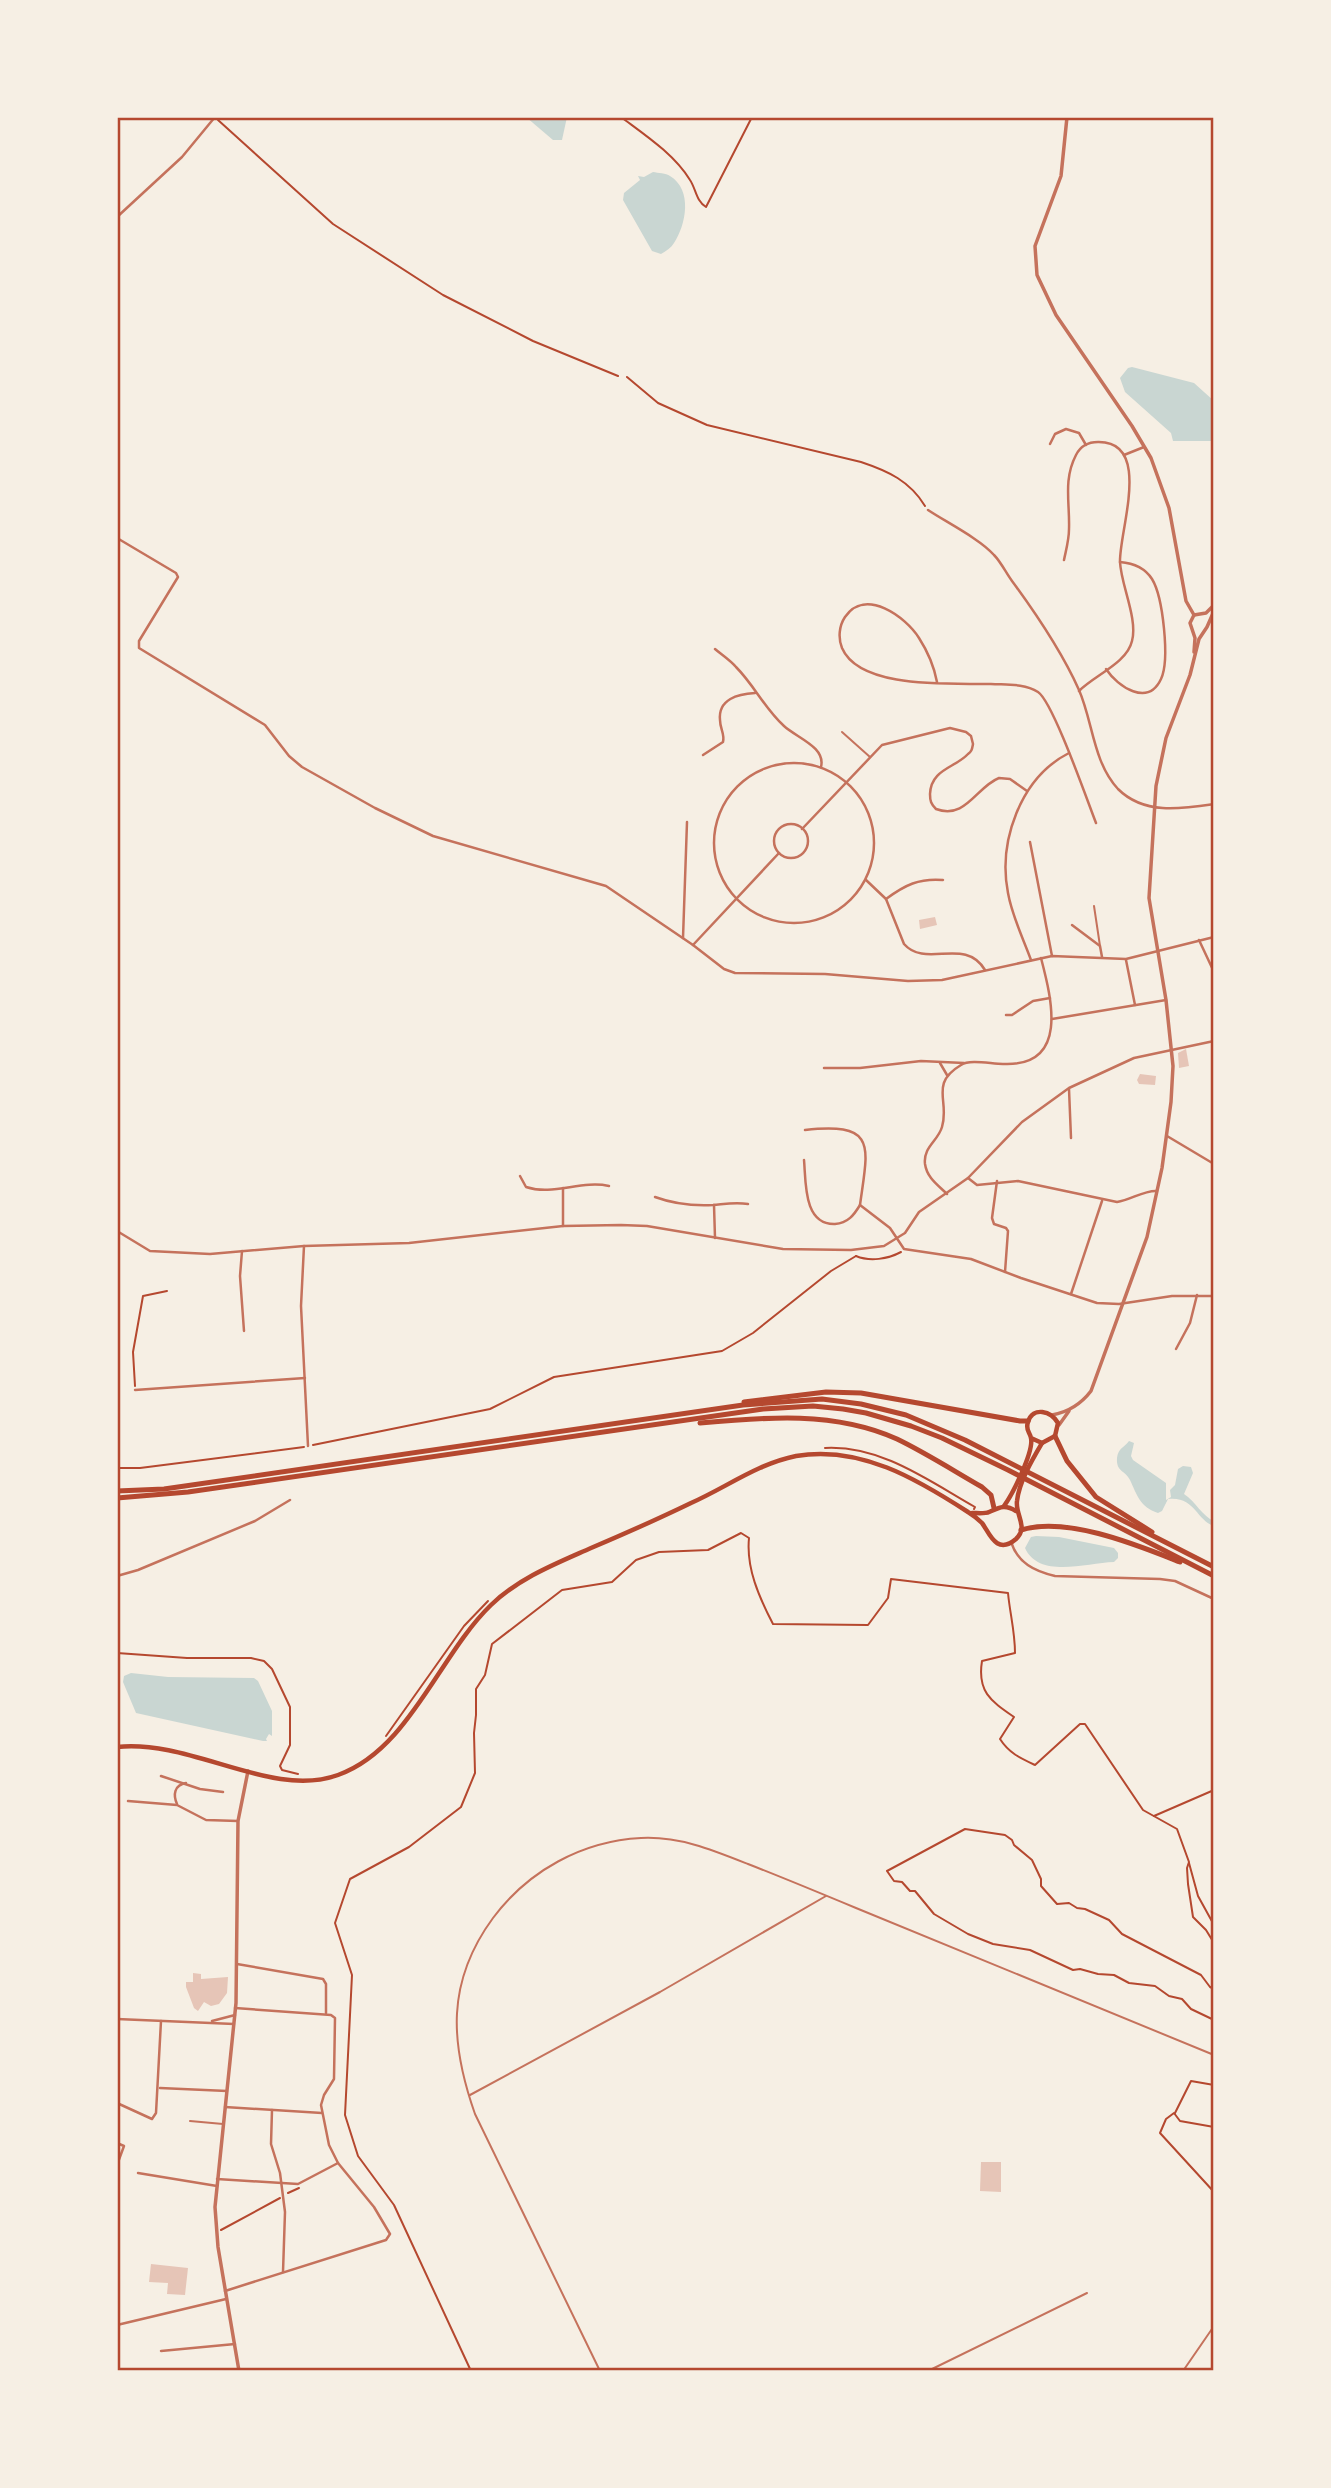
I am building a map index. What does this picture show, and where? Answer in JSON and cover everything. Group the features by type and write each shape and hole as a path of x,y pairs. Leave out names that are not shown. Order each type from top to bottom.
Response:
{"highway":[{"path":"676,1415 763,1398 825,1392 861,1393 1020,1421 1028,1420"},
{"path":"117,1491 164,1489 798,1399 850,1402 921,1420 1214,1576"},
{"path":"117,1498 188,1492 763,1409 813,1406 843,1409 911,1426 1010,1467"},
{"path":"621,1431 764,1417 808,1418 856,1426 896,1439 982,1486 991,1495 994,1508"},
{"path":"1055,1436 1067,1461 1096,1497 1194,1557"},
{"path":"1037,1481 1214,1567"},
{"path":"1021,1530 1051,1528 1097,1533 1204,1570"}],"main road":[{"path":"117,1747 162,1747 285,1781 307,1781 339,1775 384,1746 469,1630 505,1592 539,1572 698,1500 765,1465 806,1455 833,1454 854,1457 893,1469 971,1513 984,1525 988,1537 993,1541 1005,1544 1011,1542 1021,1530 1021,1520 1016,1511 1018,1494 1042,1443 1055,1436 1058,1428 1052,1415 1037,1413 1028,1420 1027,1430 1031,1438 1028,1453 1011,1497 1003,1506"},
{"path":"1031,1438 1042,1443"},
{"path":"984,1525 989,1512 994,1508 1003,1506 1016,1511"},
{"path":"971,1513 989,1512"}],"street":[{"path":"117,217 182,157 215,117"},
{"path":"1067,117 1061,176 1035,246 1037,275 1056,315 1145,446 1168,508 1186,601 1194,615"},
{"path":"1050,444 1055,435 1066,429 1079,433 1086,445"},
{"path":"1064,560 1069,529 1068,480 1075,457 1086,445 1113,445 1124,455 1130,478 1120,562 1133,636 1127,653 1079,691"},
{"path":"1124,455 1145,446"},
{"path":"928,510 994,555 1056,648 1079,691 1091,734 1111,779 1127,796 1140,804 1155,808 1191,808 1214,804"},
{"path":"117,538 176,573 178,577 139,641 139,648 265,725 289,756 302,767 424,832 594,881 616,891 724,969 735,973 825,974 908,981 942,980 1052,956 1126,959 1214,937"},
{"path":"1107,669 1114,681 1124,688 1142,693 1148,692 1160,682 1165,662 1161,610 1153,581 1132,563 1120,562"},
{"path":"937,682 931,658 918,636 890,611 865,604 856,607 845,618 839,635 840,644 845,653 864,670 888,679 937,682 1022,685 1036,690 1048,704 1096,823"},
{"path":"1193,660 1194,630 1190,621 1194,615 1202,614 1214,605"},
{"path":"1052,1415 1082,1402 1091,1391 1146,1237 1157,1191 1173,1089 1172,1049 1166,1000 1149,898 1156,786 1163,749 1185,692 1203,631 1208,627 1214,611"},
{"path":"1202,614 1208,622"},
{"path":"1194,630 1203,631"},
{"path":"715,649 736,666 755,693 785,726 817,750 823,761 821,768"},
{"path":"703,755 723,742 719,717 723,706 736,695 755,693"},
{"path":"802,829 882,745 940,730 958,729 971,736 972,747 967,756 939,773 934,781 930,788 930,800 936,809 949,811 961,808 999,778 1010,779 1027,791"},
{"path":"1031,960 1012,909 1006,880 1009,838 1027,791 1047,769 1069,753"},
{"path":"794,763 821,768 847,782 861,798 870,817 874,838 873,859 866,880 854,897 837,912 817,921 796,924 774,922 754,914 725,887 713,852 715,825 725,800 751,775 767,767 794,763"},
{"path":"683,938 687,822"},
{"path":"790,825 802,829 807,838 804,851 792,858 779,853 774,842 777,832 790,825"},
{"path":"1030,842 1052,956"},
{"path":"693,945 779,853"},
{"path":"886,899 908,884 929,879 943,880"},
{"path":"866,880 886,899 904,944 909,949 920,954 965,954 981,964 986,971"},
{"path":"1072,925 1100,946 1102,958"},
{"path":"1199,940 1214,972"},
{"path":"824,1068 860,1068 901,1062 1016,1065 1028,1062 1037,1056 1048,1042 1052,1019 1041,958"},
{"path":"1126,959 1135,1005"},
{"path":"1006,1015 1012,1015 1033,1000 1050,998"},
{"path":"1052,1019 1166,1000"},
{"path":"117,1231 150,1251 210,1254 304,1246 409,1243 563,1226 647,1226 783,1249 855,1250 884,1246 910,1228 919,1212 968,1178 1021,1122 1069,1088 1134,1058 1214,1041"},
{"path":"939,1062 947,1075"},
{"path":"947,1194 933,1181 925,1164 928,1147 943,1126 942,1088 947,1075 964,1063"},
{"path":"1069,1088 1071,1138"},
{"path":"804,1160 808,1200 817,1217 830,1224 838,1224 854,1216 860,1205 865,1147 859,1137 848,1129 835,1127 805,1130"},
{"path":"1167,1136 1214,1164"},
{"path":"520,1176 526,1187 534,1190 594,1183 610,1186"},
{"path":"968,1178 977,1185 997,1181 1025,1182 1103,1200 1127,1200 1152,1190 1157,1191"},
{"path":"997,1181 992,1218 994,1224 1008,1231 1005,1272"},
{"path":"563,1188 563,1226"},
{"path":"655,1197 691,1205 735,1202 748,1204"},
{"path":"1071,1294 1103,1200"},
{"path":"714,1205 715,1238"},
{"path":"860,1205 890,1228 904,1249 961,1256 1097,1303 1124,1303 1172,1296 1214,1296"},
{"path":"304,1246 301,1306 308,1446"},
{"path":"242,1251 240,1276 244,1331"},
{"path":"1176,1349 1190,1323 1197,1295"},
{"path":"135,1390 305,1378"},
{"path":"1058,1428 1070,1409"},
{"path":"117,1576 138,1570 255,1521 290,1500"},
{"path":"1011,1542 1025,1564 1038,1572 1055,1576 1175,1581 1214,1599"},
{"path":"239,2371 217,2232 216,2186 236,2008 239,1821 248,1771"},
{"path":"161,1776 200,1789 223,1792"},
{"path":"177,1805 174,1797 177,1786 186,1783"},
{"path":"128,1801 177,1805 206,1820 239,1821"},
{"path":"237,1964 323,1979 326,1983 326,2014"},
{"path":"225,2291 390,2237 389,2230 374,2207 338,2163 329,2145 322,2113 324,2095 334,2079 336,2021 326,2014 236,2008"},
{"path":"209,2023 235,2015"},
{"path":"117,2019 234,2024"},
{"path":"117,2103 152,2119 158,2108 162,2021"},
{"path":"159,2088 227,2091"},
{"path":"225,2107 322,2113"},
{"path":"272,2110 271,2144 280,2173 285,2224 283,2272"},
{"path":"117,2143 124,2146 117,2165"},
{"path":"217,2179 298,2184 338,2163"},
{"path":"138,2173 216,2186"},
{"path":"117,2325 226,2299"},
{"path":"162,2351 236,2344"}],"lane":[{"path":"842,732 870,757"},
{"path":"1094,906 1100,946"},
{"path":"600,2371 481,2126 462,2076 457,2050 458,1999 471,1955 489,1923 517,1889 542,1870 593,1846 643,1838 689,1842 717,1851 1214,2055"},
{"path":"469,2095 660,1992 827,1896"},
{"path":"190,2121 223,2124"},
{"path":"928,2371 1087,2293"},
{"path":"1183,2371 1214,2326"}],"path":[{"path":"215,117 333,224 443,295 533,341 618,376"},
{"path":"621,117 677,163 692,182 701,204 706,207 752,117"},
{"path":"627,377 658,403 707,425 883,469 906,483 928,510"},
{"path":"856,1256 863,1259 888,1258 904,1249"},
{"path":"855,1250 856,1256"},
{"path":"117,1468 140,1468 308,1446 490,1409 554,1377 722,1352 753,1333 831,1271 856,1256"},
{"path":"135,1390 133,1352 143,1296 167,1291"},
{"path":"824,1448 874,1454 903,1466 975,1507 971,1513"},
{"path":"471,2371 394,2206 358,2156 345,2115 352,1975 335,1923 350,1879 409,1847 461,1807 475,1773 476,1689 485,1675 492,1644 562,1590 612,1582 636,1560 659,1552 708,1550 741,1533 749,1538 748,1554 760,1599 773,1624 868,1625 888,1598 891,1579 1008,1593 1015,1631 1014,1653 982,1661 981,1667 983,1689 991,1701 1014,1717 1000,1739 1017,1757 1035,1765 1080,1724 1085,1724 1143,1810 1177,1829 1198,1896 1214,1925"},
{"path":"381,1742 464,1626 493,1596"},
{"path":"117,1653 187,1658 251,1658 264,1661 272,1669 290,1707 290,1745 281,1766 282,1770 298,1776"},
{"path":"1153,1817 1214,1790"},
{"path":"1214,1989 1201,1975 1122,1934 1109,1920 1085,1909 1077,1909 1069,1903 1057,1904 1041,1886 1041,1879 1032,1860 1004,1835 965,1829 887,1871 894,1881 902,1882 910,1891 915,1891 934,1914 968,1934 993,1944 1030,1950 1073,1970 1114,1975 1129,1983 1155,1986 1169,1996 1182,1999 1191,2010 1214,2020"},
{"path":"1189,1862 1186,1868 1193,1917 1214,1943"},
{"path":"1213,2191 1160,2133 1191,2081 1214,2085"},
{"path":"1174,2113 1180,2121 1214,2127"},
{"path":"217,2232 305,2184"}],"shaded area":[{"path":"526,117 567,117 562,140 553,140"},
{"path":"653,172 670,176 677,182 685,199 682,227 671,246 661,254 652,251 623,200 624,193 640,180 638,176 644,177"},
{"path":"1132,367 1194,383 1214,401 1214,441 1173,441 1171,433 1125,392 1120,378"},
{"path":"1129,1441 1134,1443 1131,1456 1133,1460 1166,1483 1166,1500 1171,1497 1170,1490 1175,1485 1178,1469 1183,1466 1191,1467 1193,1473 1184,1494 1214,1521 1214,1526 1184,1501 1168,1499 1158,1513 1143,1504 1117,1463 1119,1452"},
{"path":"1031,1537 1059,1537 1114,1548 1118,1558 1114,1562 1052,1566 1032,1558 1025,1548"},
{"path":"131,1673 168,1677 254,1678 272,1711 272,1736 269,1734 267,1741 263,1741 136,1713 123,1682 124,1676"}],"building":[{"path":"935,917 937,925 920,929 919,920"},
{"path":"1186,1049 1189,1066 1179,1068 1178,1053"},
{"path":"1140,1074 1156,1076 1155,1085 1139,1084 1137,1080"},
{"path":"193,1973 201,1974 201,1979 228,1977 227,1993 219,2004 211,2006 204,2002 198,2011 194,2008 186,1987 186,1982 193,1982"},
{"path":"981,2162 1001,2162 1001,2192 980,2191"},
{"path":"151,2264 188,2268 185,2295 167,2294 168,2283 149,2282"}]}
